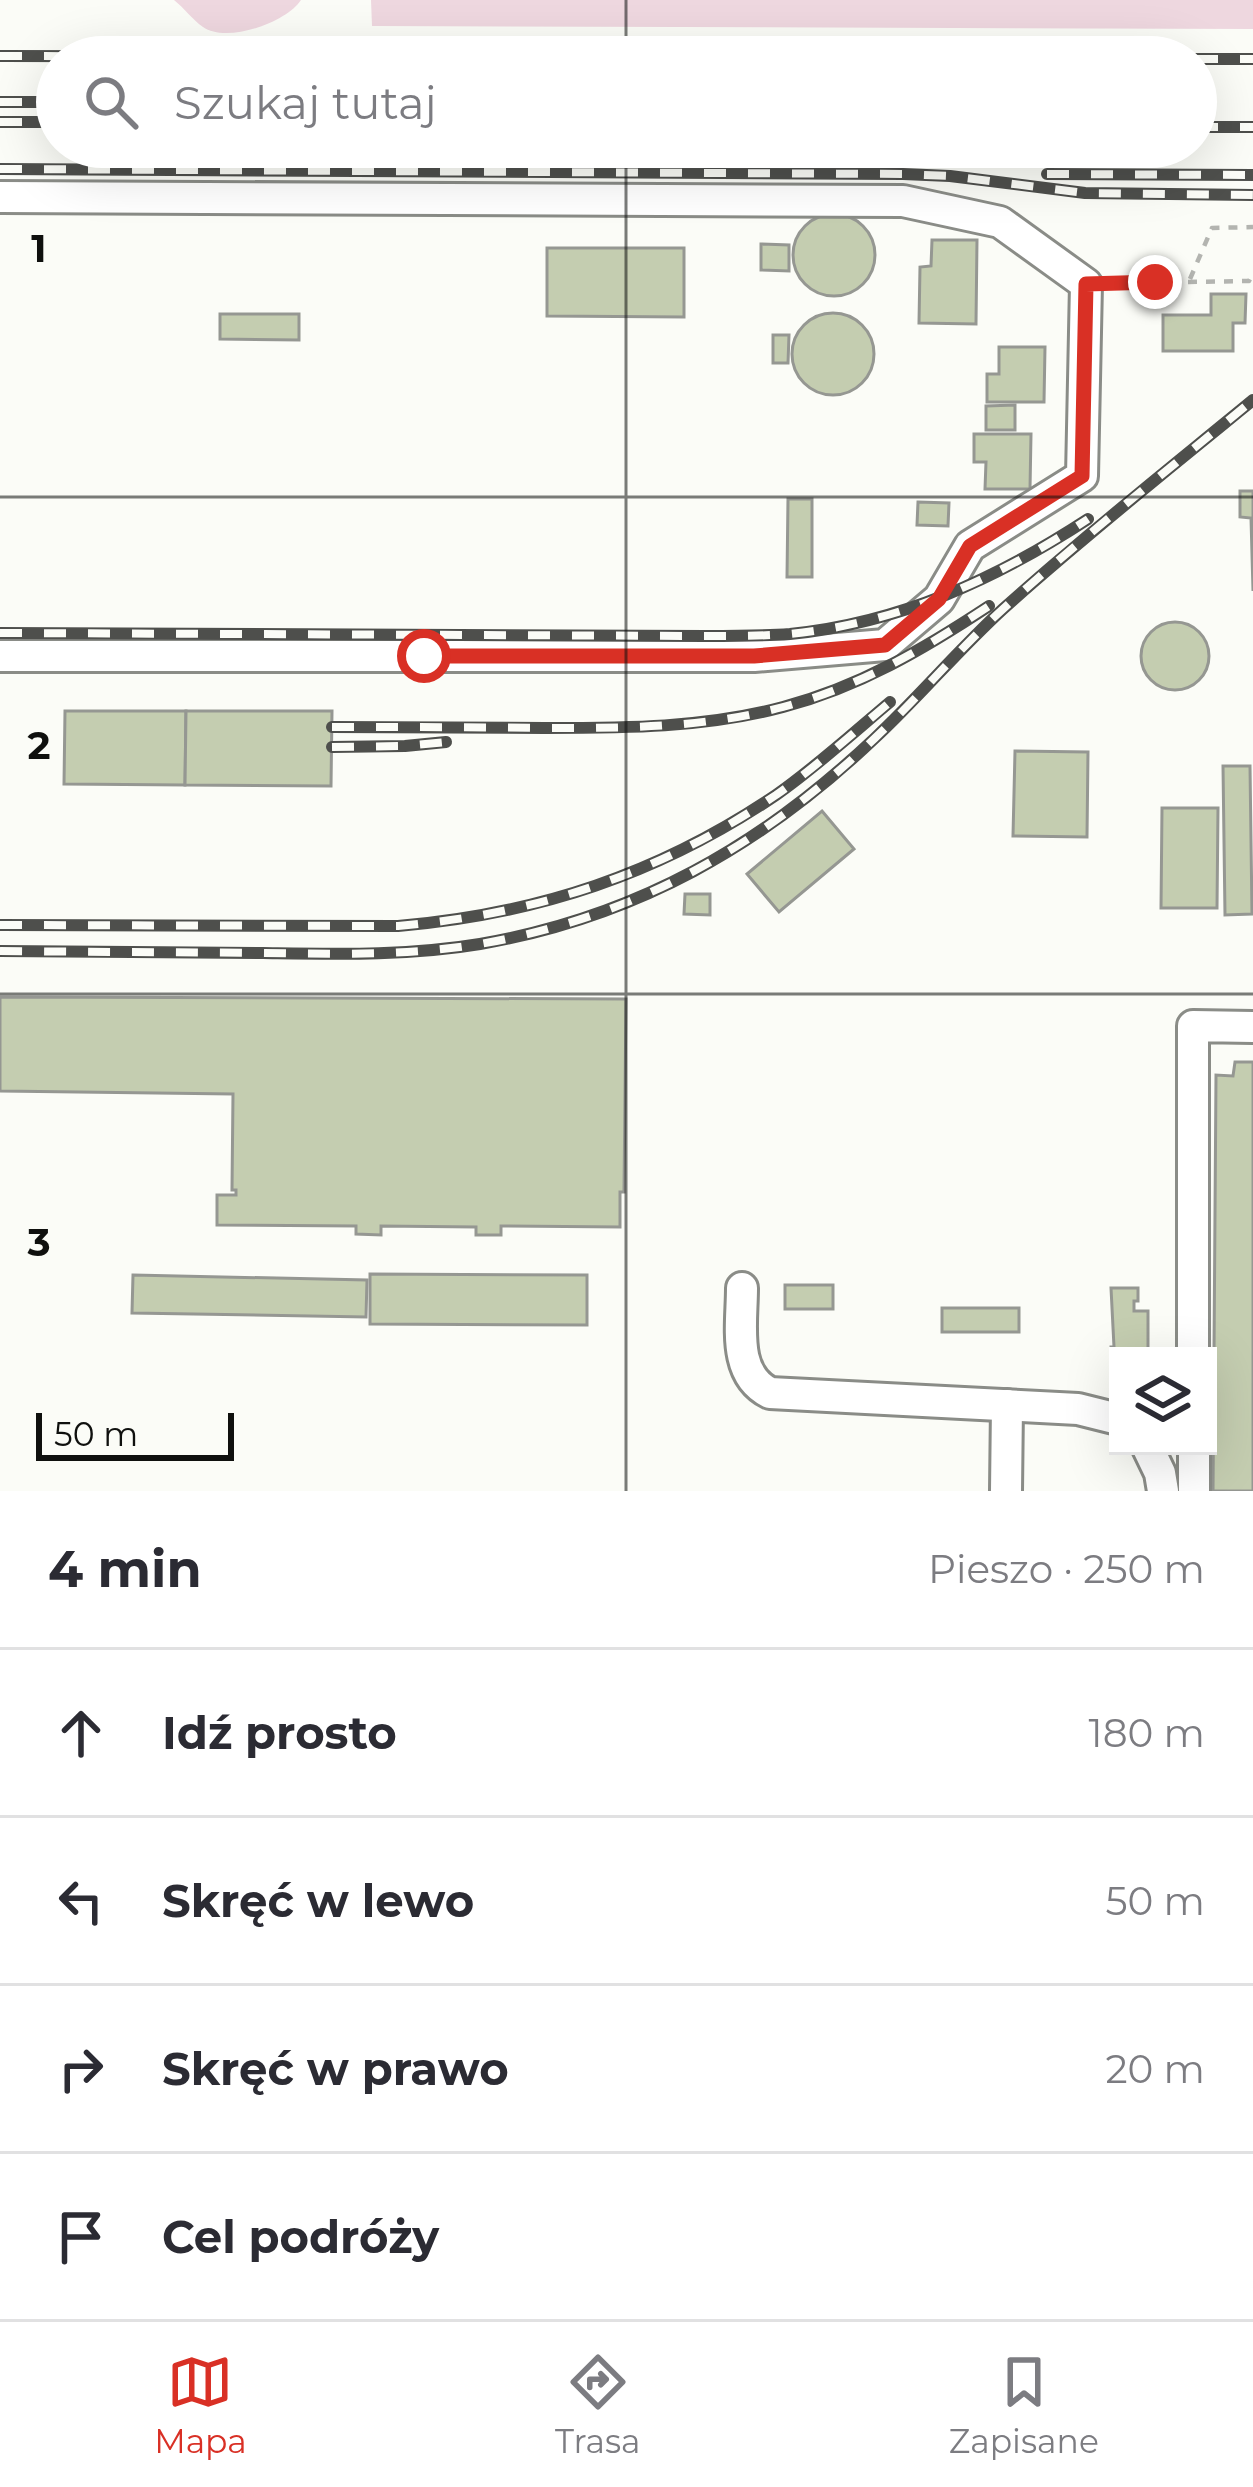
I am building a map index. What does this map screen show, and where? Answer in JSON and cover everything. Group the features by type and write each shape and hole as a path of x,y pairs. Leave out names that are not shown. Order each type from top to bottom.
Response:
{"lane":[{"path":"0,197 903,201 1000,222 1086,284 1082,476 970,546 939,599 885,645 754,656 0,656"},
{"path":"1193,1347 1193,1026 1253,1027"},
{"path":"742,1288 742,1358 750,1378 770,1393 1078,1408 1109,1417"},
{"path":"1006,1491 1007,1406"},
{"path":"1151,1455 1162,1491"},
{"path":"1194,1455 1194,1491"}],"path":[{"path":"1190,281 1212,228 1253,227"},
{"path":"1086,284 1249,281 1253,273"}],"shaded area":[{"path":"174,0 301,0 270,23 226,33 203,27"},
{"path":"371,0 1253,0 1253,29 372,26"}],"building":[{"path":"834,214 863,226 875,255 863,284 834,296 805,284 793,255 805,226"},
{"path":"932,240 977,240 976,324 919,323 920,267 931,266"},
{"path":"761,244 789,245 789,271 761,270"},
{"path":"547,248 684,248 684,317 547,316"},
{"path":"1211,294 1246,294 1245,323 1233,323 1233,351 1163,351 1163,315 1211,315"},
{"path":"833,313 862,325 874,354 862,383 833,395 804,383 792,354 804,325"},
{"path":"220,314 299,314 299,340 220,339"},
{"path":"773,335 789,335 788,363 773,363"},
{"path":"999,347 1045,347 1044,402 987,402 987,374 999,374"},
{"path":"1015,405 1015,430 986,430 986,406"},
{"path":"974,434 1031,434 1030,489 985,489 986,462 974,462"},
{"path":"1240,491 1253,491 1253,591 1251,518 1240,517"},
{"path":"788,499 812,499 812,577 787,577"},
{"path":"918,502 949,503 948,526 917,525"},
{"path":"1175,622 1199,632 1209,656 1199,680 1175,690 1151,680 1141,656 1151,632"},
{"path":"65,711 186,711 185,785 64,784"},
{"path":"186,711 332,711 331,786 185,785"},
{"path":"1015,751 1088,752 1087,837 1013,836"},
{"path":"1223,766 1250,766 1252,914 1225,915"},
{"path":"1162,808 1218,808 1217,908 1161,908"},
{"path":"822,811 854,849 779,912 747,874"},
{"path":"685,894 710,894 710,915 684,914"},
{"path":"0,997 626,999 620,1227 501,1226 501,1235 476,1235 476,1227 381,1226 381,1235 356,1234 356,1226 217,1225 217,1195 236,1195 232,1190 233,1094 0,1091"},
{"path":"1235,1062 1253,1062 1253,1491 1213,1491 1213,1455 1217,1455 1216,1075 1233,1076"},
{"path":"370,1274 587,1275 587,1325 370,1324"},
{"path":"133,1275 367,1280 366,1317 132,1313"},
{"path":"785,1285 833,1285 833,1309 785,1309"},
{"path":"1111,1288 1138,1288 1134,1311 1148,1311 1148,1347 1114,1347"},
{"path":"942,1308 1019,1308 1019,1332 942,1332"}],"railway":[{"path":"0,56 36,56"},
{"path":"1217,59 1253,59"},
{"path":"0,102 36,102"},
{"path":"0,122 36,122"},
{"path":"1217,127 1253,127"},
{"path":"0,169 903,174 1085,193 1253,195"},
{"path":"1047,174 1253,175"},
{"path":"0,951 426,951 537,932 643,895 741,844 832,777 1003,609 1253,400"},
{"path":"0,633 790,634 870,620 946,595 1018,561 1088,519"},
{"path":"332,727 635,727 754,714 864,678 989,606"},
{"path":"0,925 398,926 500,912 548,900 642,868 732,823 791,784 890,702"},
{"path":"332,747 446,742"}],"route":[{"path":"424,656 754,656 885,645 939,599 970,546 1082,476 1086,284 1155,282"}]}
